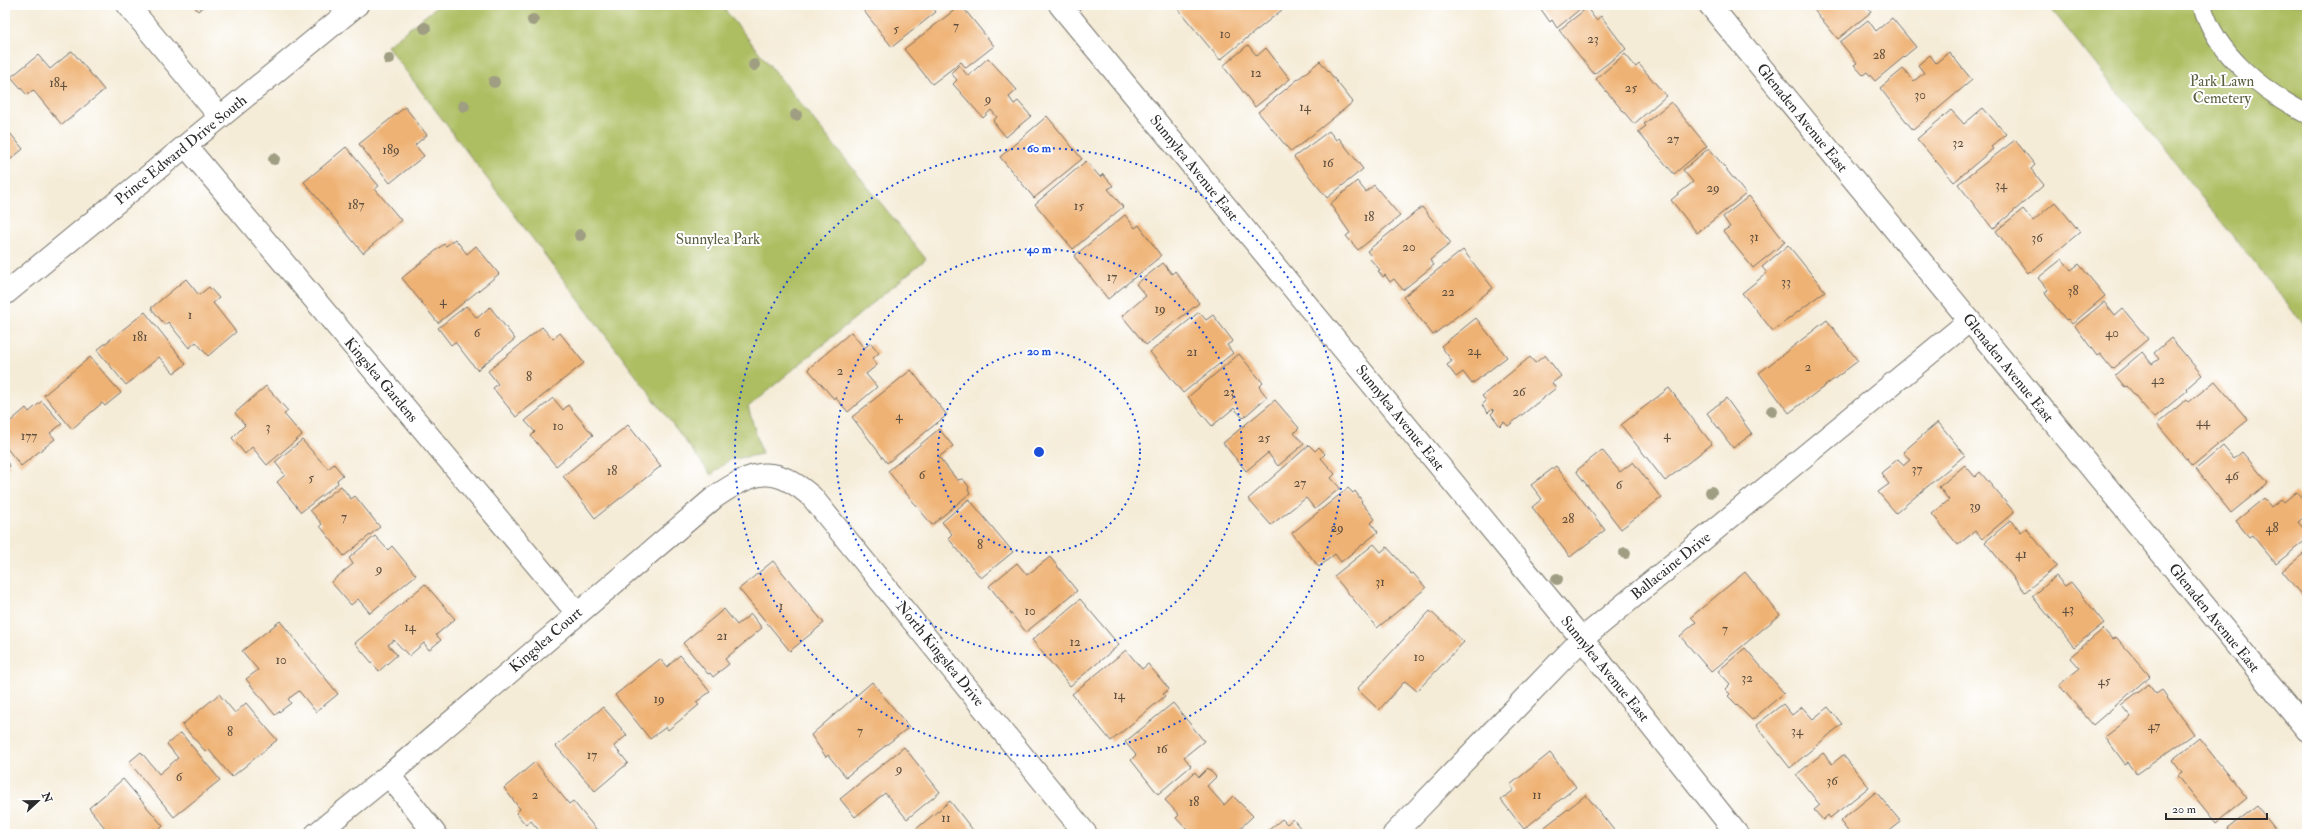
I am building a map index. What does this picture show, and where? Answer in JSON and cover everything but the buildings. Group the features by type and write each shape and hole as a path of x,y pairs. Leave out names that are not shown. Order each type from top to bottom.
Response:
{"street":[{"path":"128,5 220,117"},
{"name":"Prince Edward Drive South","path":"5,294 357,5"},
{"name":"Sunnylea Avenue East","path":"1060,5 1582,640 1736,834"},
{"name":"Glenaden Avenue East","path":"1710,5 2307,730"},
{"name":"Kingslea Gardens","path":"186,146 577,613"},
{"name":"Ballacaine Drive","path":"1394,834 1582,640 1969,321"},
{"name":"Kingslea Court","path":"316,834 390,775 577,613 715,497 733,485 762,474 789,478"},
{"name":"North Kingslea Drive","path":"789,478 812,497 1086,834"},
{"path":"390,775 435,834"}],"lane":[{"path":"2202,5 2204,15 2219,42 2238,65 2262,87 2287,104 2307,114"}],"green space":[{"name":"Sunnylea Park","path":"439,5 721,5 926,259 748,407 762,454 729,460 711,475 387,46"},
{"name":"Park Lawn Cemetery","path":"2048,5 2307,5 2307,329"}]}
